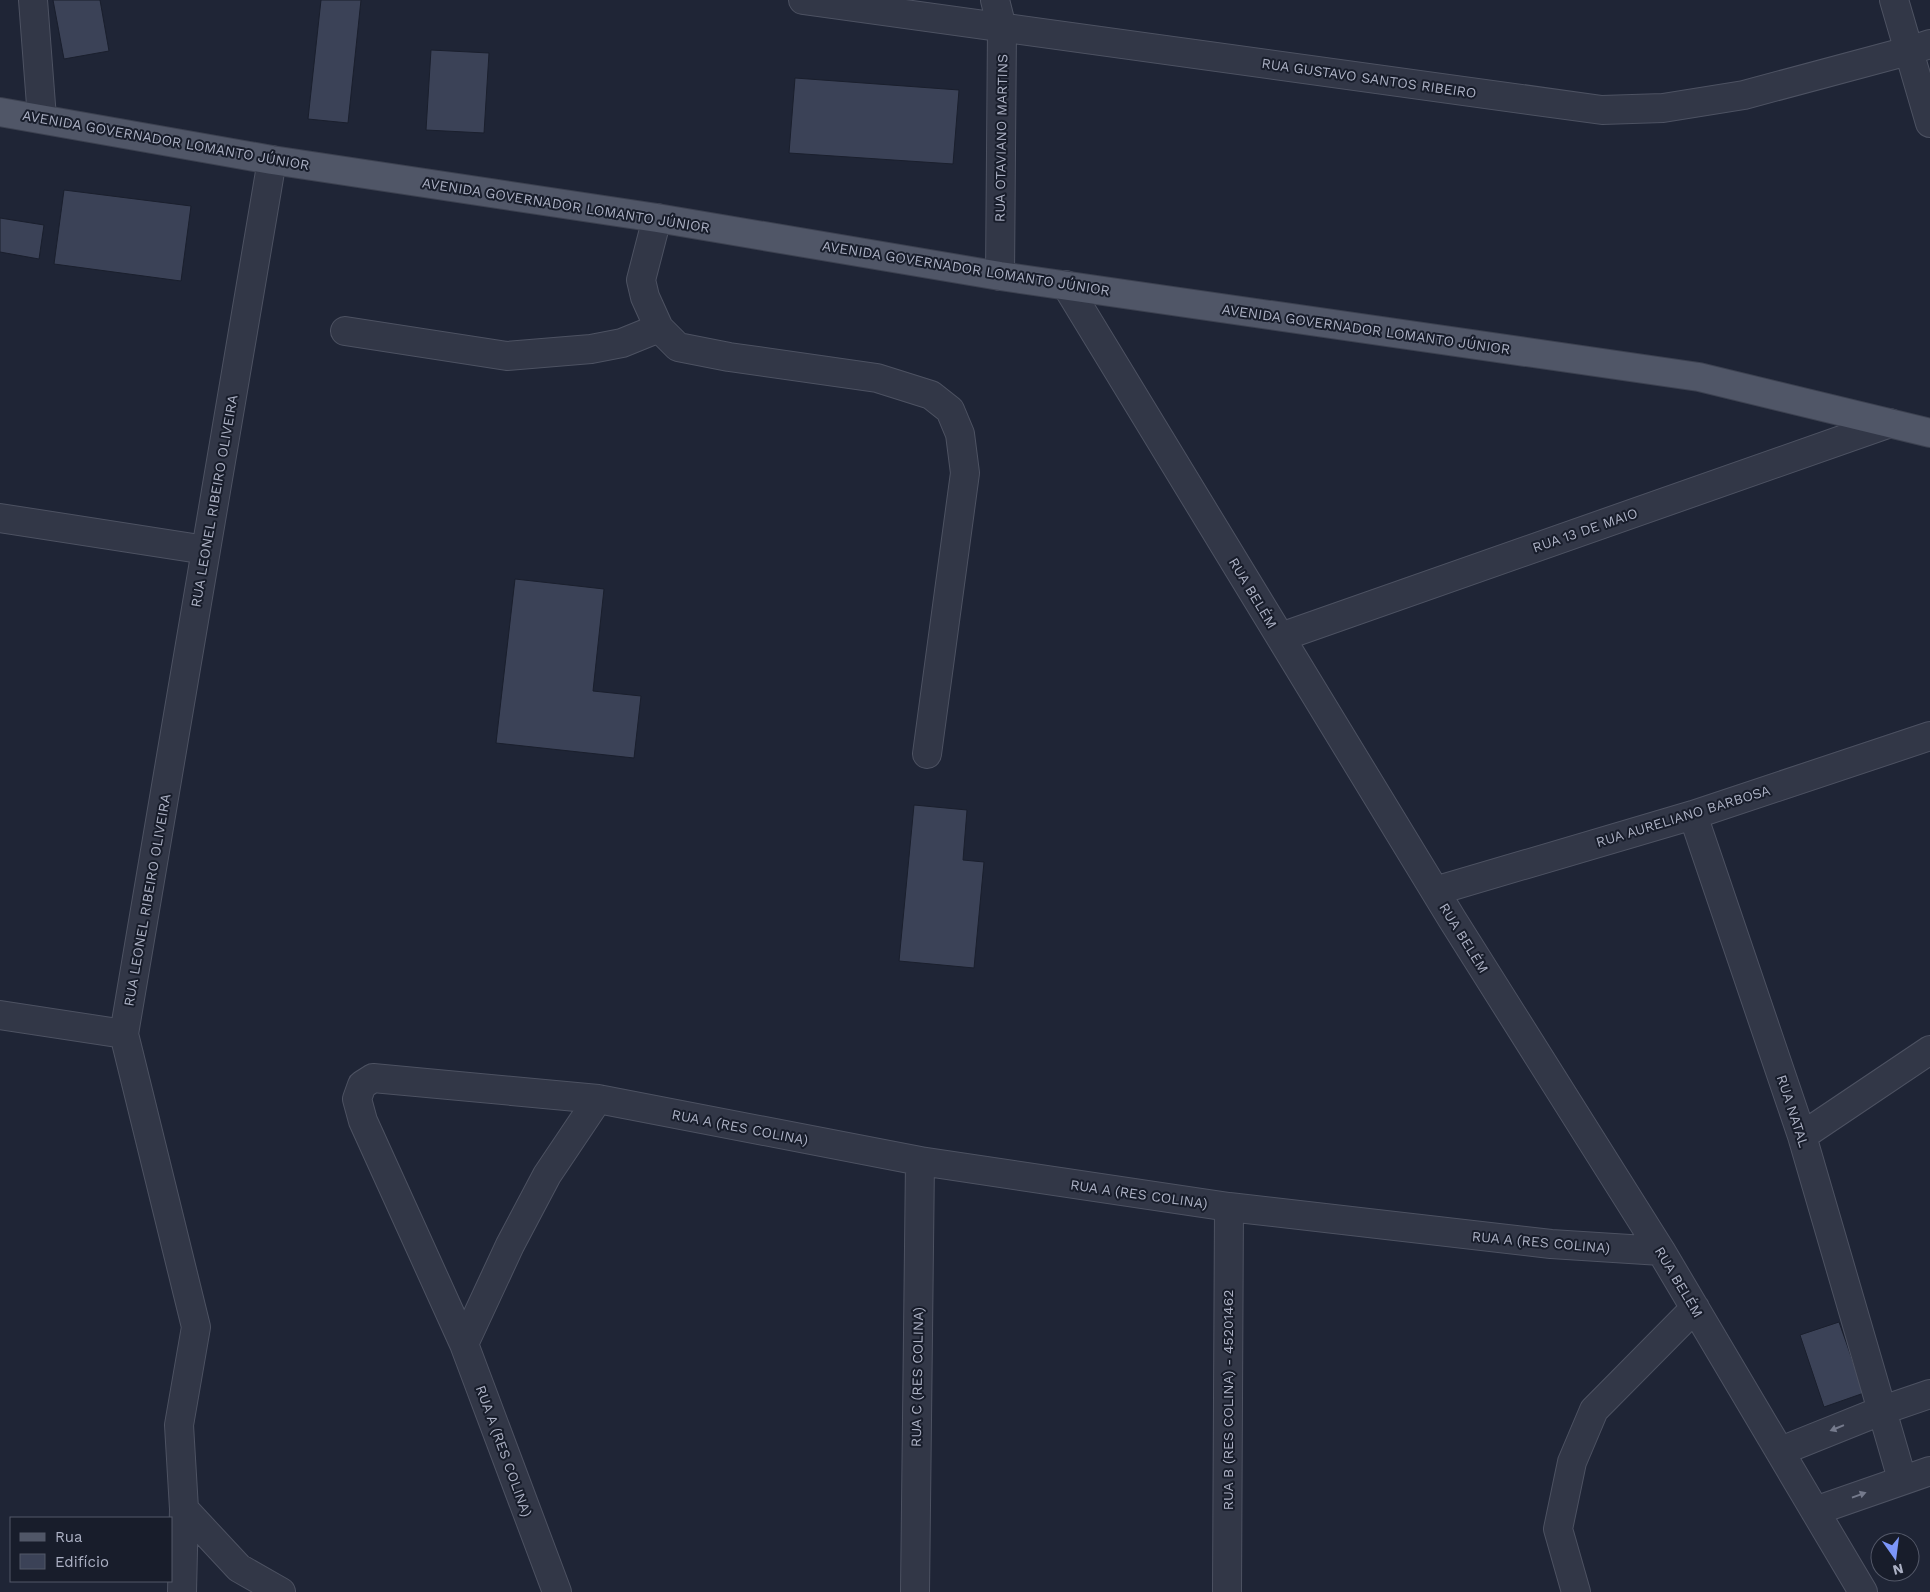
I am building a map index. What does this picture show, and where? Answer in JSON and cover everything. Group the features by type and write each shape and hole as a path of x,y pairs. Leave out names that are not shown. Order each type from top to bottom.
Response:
{"main road":[{"name":"AVENIDA GOVERNADOR LOMANTO JÚNIOR","path":"0,112 272,160 657,218 1000,276 1699,377 1930,433"}],"street":[{"path":"33,0 42,118"},
{"name":"RUA GUSTAVO SANTOS RIBEIRO","path":"803,0 1602,110 1663,108 1744,95 1919,47"},
{"name":"RUA OTAVIANO MARTINS","path":"995,0 1002,28 1000,276"},
{"path":"1894,0 1919,47 1930,123"},
{"name":"RUA LEONEL RIBEIRO OLIVEIRA","path":"182,1592 184,1509 179,1425 196,1327 124,1034 272,160"},
{"path":"657,218 640,280 645,297 659,328 678,348 877,378 931,395 950,410 960,434 966,472 927,754"},
{"name":"RUA BELÉM","path":"1066,285 1435,891 1661,1251 1863,1592"},
{"path":"345,331 508,356 591,349 622,343 659,328"},
{"name":"RUA 13 DE MAIO","path":"1281,637 1890,423"},
{"path":"0,518 206,550"},
{"name":"RUA AURELIANO BARBOSA","path":"1435,891 1693,815 1930,736"},
{"name":"RUA NATAL","path":"1693,815 1802,1136 1883,1410"},
{"path":"0,1015 124,1034"},
{"path":"1802,1136 1930,1050"},
{"name":"RUA A (RES COLINA)","path":"557,1592 464,1344 363,1121 358,1099 362,1085 373,1078 598,1099 920,1161 1229,1207 1551,1244 1661,1251"},
{"path":"464,1344 510,1245 548,1175 598,1099"},
{"name":"RUA C (RES COLINA)","path":"915,1592 920,1161"},
{"name":"RUA B (RES COLINA) - 45201462","path":"1226,1592 1229,1207"},
{"path":"1576,1592 1558,1529 1572,1462 1594,1410 1695,1308"},
{"path":"1781,1451 1883,1410 1930,1394"},
{"path":"1883,1410 1902,1479"},
{"path":"1815,1511 1930,1470"},
{"path":"184,1509 239,1568 281,1592"}],"building":[{"path":"53,0 100,0 109,51 64,59"},
{"path":"321,0 361,0 348,123 308,119"},
{"path":"431,50 489,53 484,133 426,130"},
{"path":"795,78 959,90 953,164 789,153"},
{"path":"64,190 191,206 181,281 54,264"},
{"path":"0,218 44,225 39,259 0,252"},
{"path":"515,579 604,589 593,691 641,696 634,758 496,743"},
{"path":"914,805 967,810 963,860 984,862 974,968 899,961"},
{"path":"1839,1322 1864,1393 1824,1407 1800,1335"}]}
